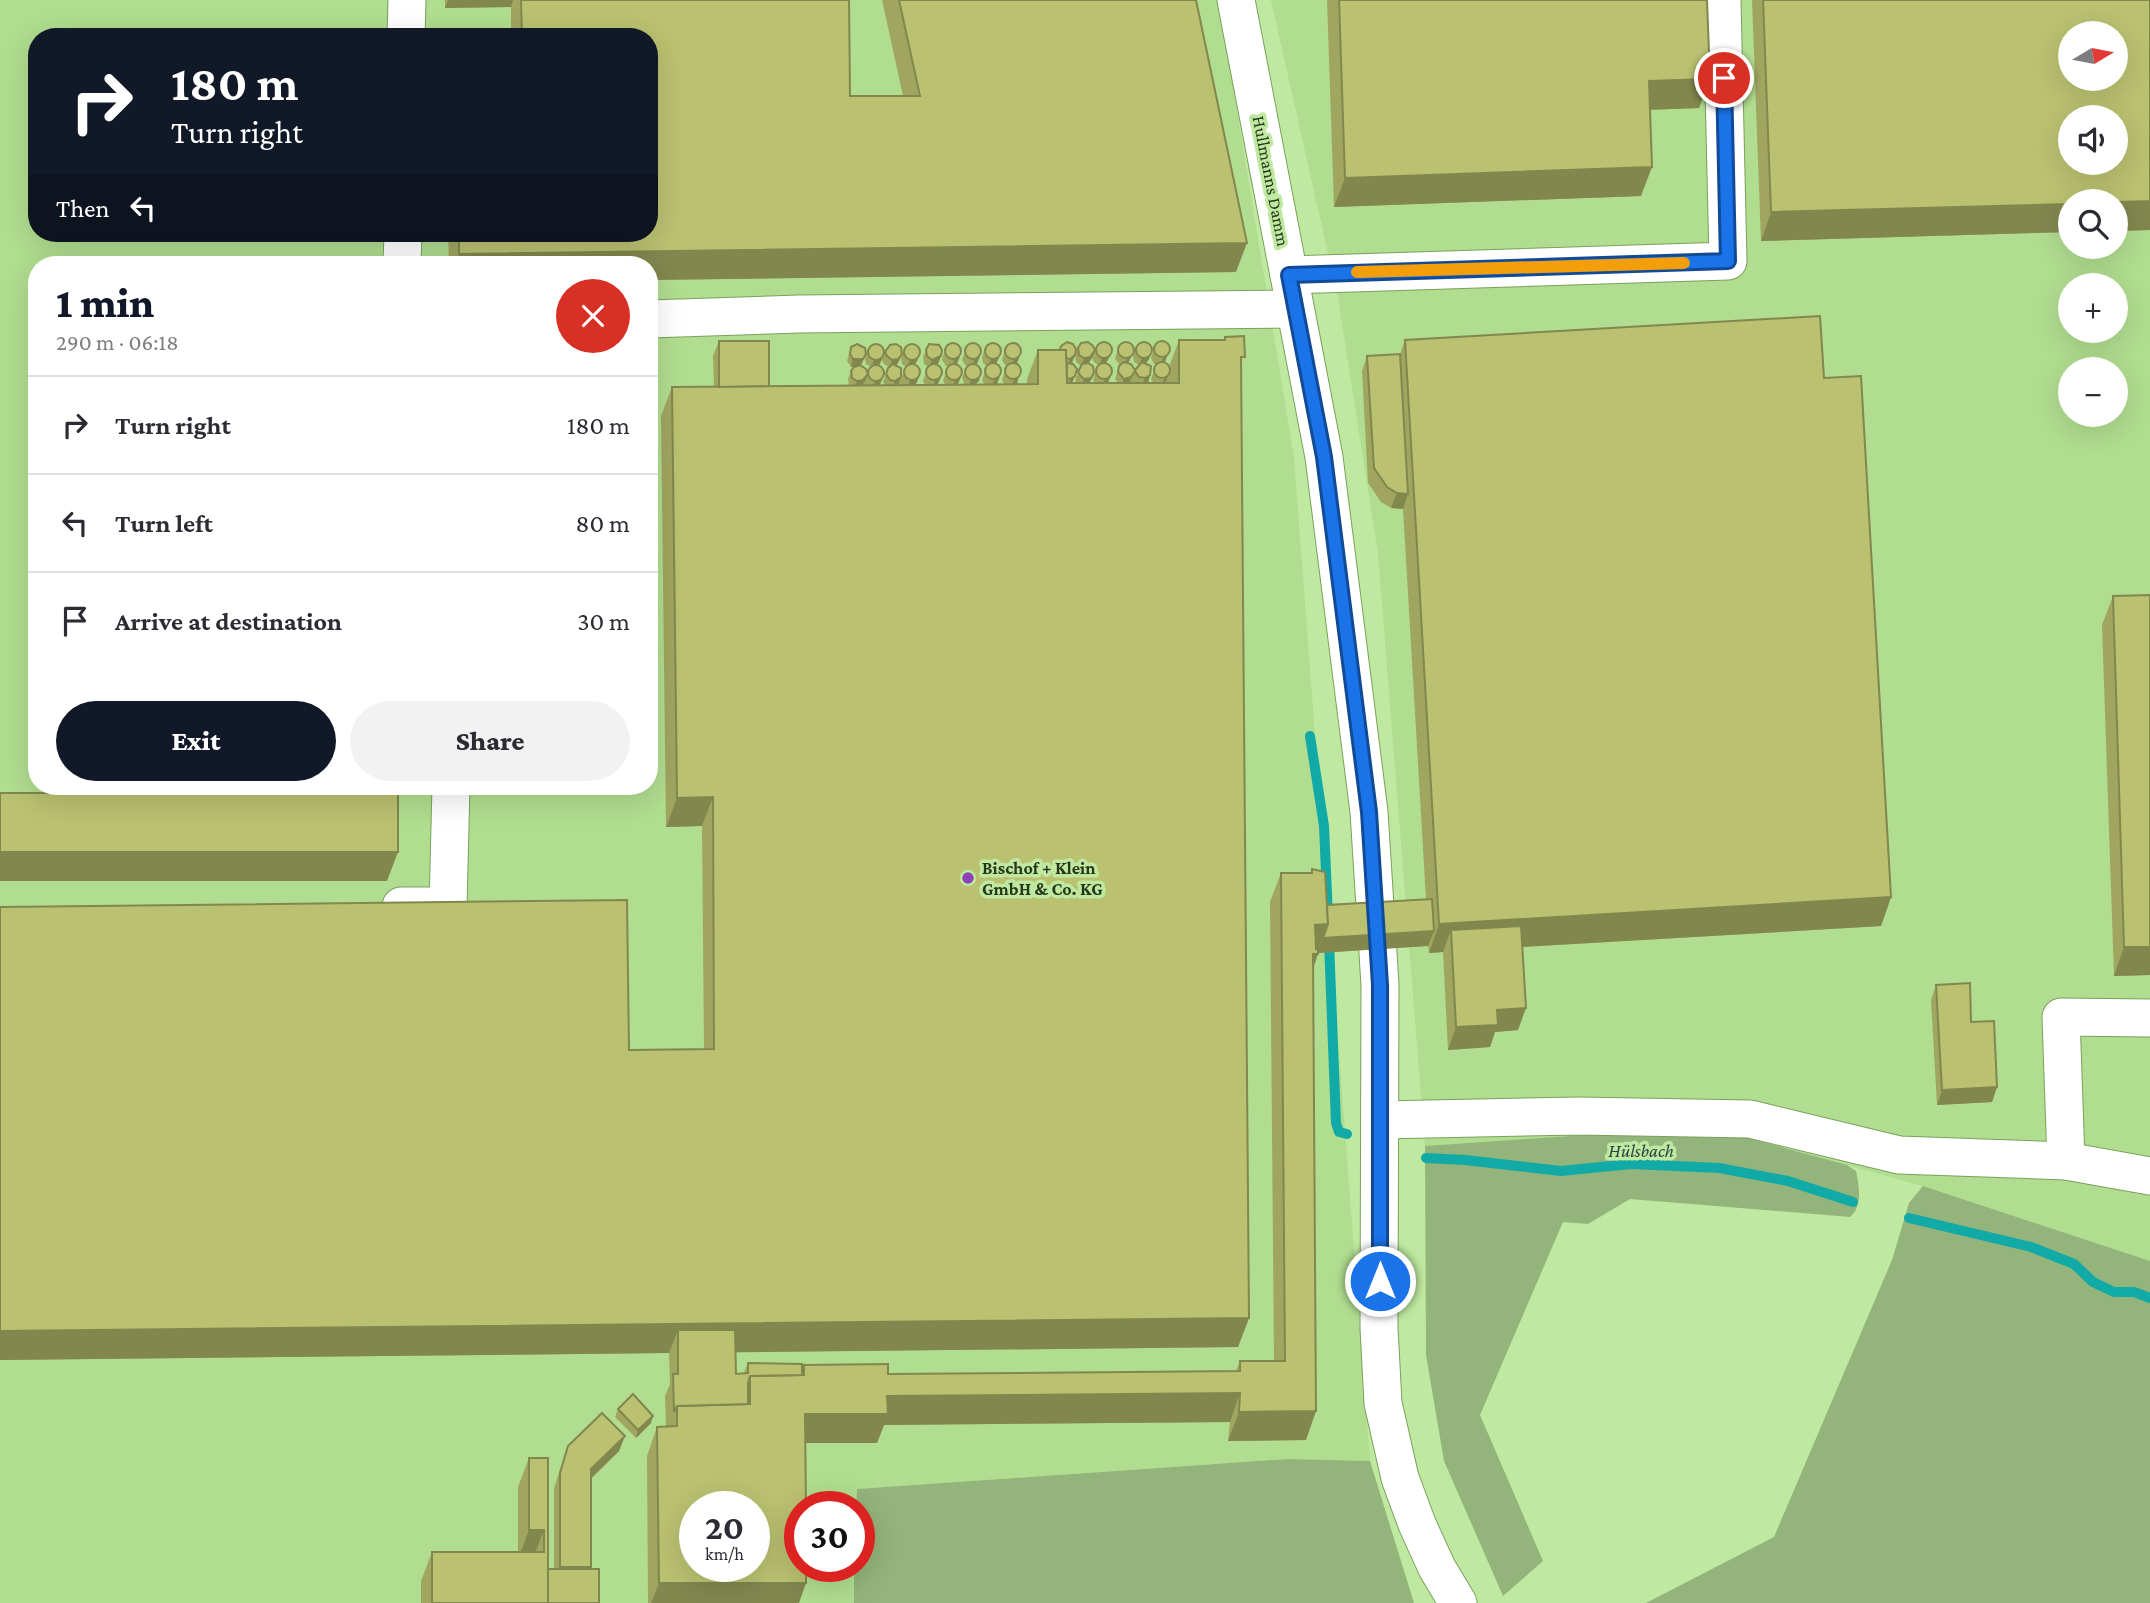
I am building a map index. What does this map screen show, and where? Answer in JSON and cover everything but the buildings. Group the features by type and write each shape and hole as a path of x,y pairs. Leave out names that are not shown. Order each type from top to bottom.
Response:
{"street":[{"path":"406,28 407,0"},
{"name":"Hullmanns Damm","path":"1236,0 1324,457 1369,812 1380,985 1380,1328 1383,1403 1400,1478 1417,1524 1458,1603"},
{"path":"658,320 1292,292 1728,261 1722,0"},
{"path":"364,906 448,906 451,795"},
{"path":"2066,1161 2062,1017 2150,1018"},
{"path":"1380,1120 1578,1116 1750,1119 1899,1155 2066,1161 2150,1176"}],"shaded area":[{"path":"0,0 1219,0 1294,458 1370,1461 1288,1459 857,1491 784,1491 784,1582 854,1582 854,1603 0,1603"},
{"path":"1271,0 2150,0 2150,1261 1923,1186 1748,1138 1584,1135 1425,1146 1378,554 1338,298"},
{"path":"1584,1135 1748,1138 1847,1165 1856,1171 1859,1189 1857,1208 1850,1217 1630,1199 1588,1224 1563,1222 1480,1415 1543,1561 1503,1596 1444,1461 1426,1355 1425,1146"},
{"path":"1923,1186 2150,1261 2150,1603 1646,1603 1774,1537 1892,1260 1909,1203"},
{"path":"1288,1459 1370,1461 1414,1603 854,1603 854,1582 875,1582 875,1491 857,1489"}],"waterway":[{"name":"Hülsbach","path":"1310,736 1324,826 1328,917"},
{"name":"Hülsbach","path":"1329,941 1336,1123 1339,1132 1347,1134"},
{"name":"Hülsbach","path":"1426,1158 1561,1171 1631,1164 1719,1168 1788,1181 1853,1202"},
{"name":"Hülsbach","path":"1909,1218 2031,1247 2074,1264 2093,1282 2114,1292 2134,1292 2150,1298"}],"slow traffic":[{"path":"1357,272 1684,263"}],"place":[{"name":"Bischof + Klein GmbH & Co. KG","path":"968,878"}],"route":[{"path":"1380,1281 1380,985 1369,812 1324,457 1289,275 1728,261 1724,78"}]}
